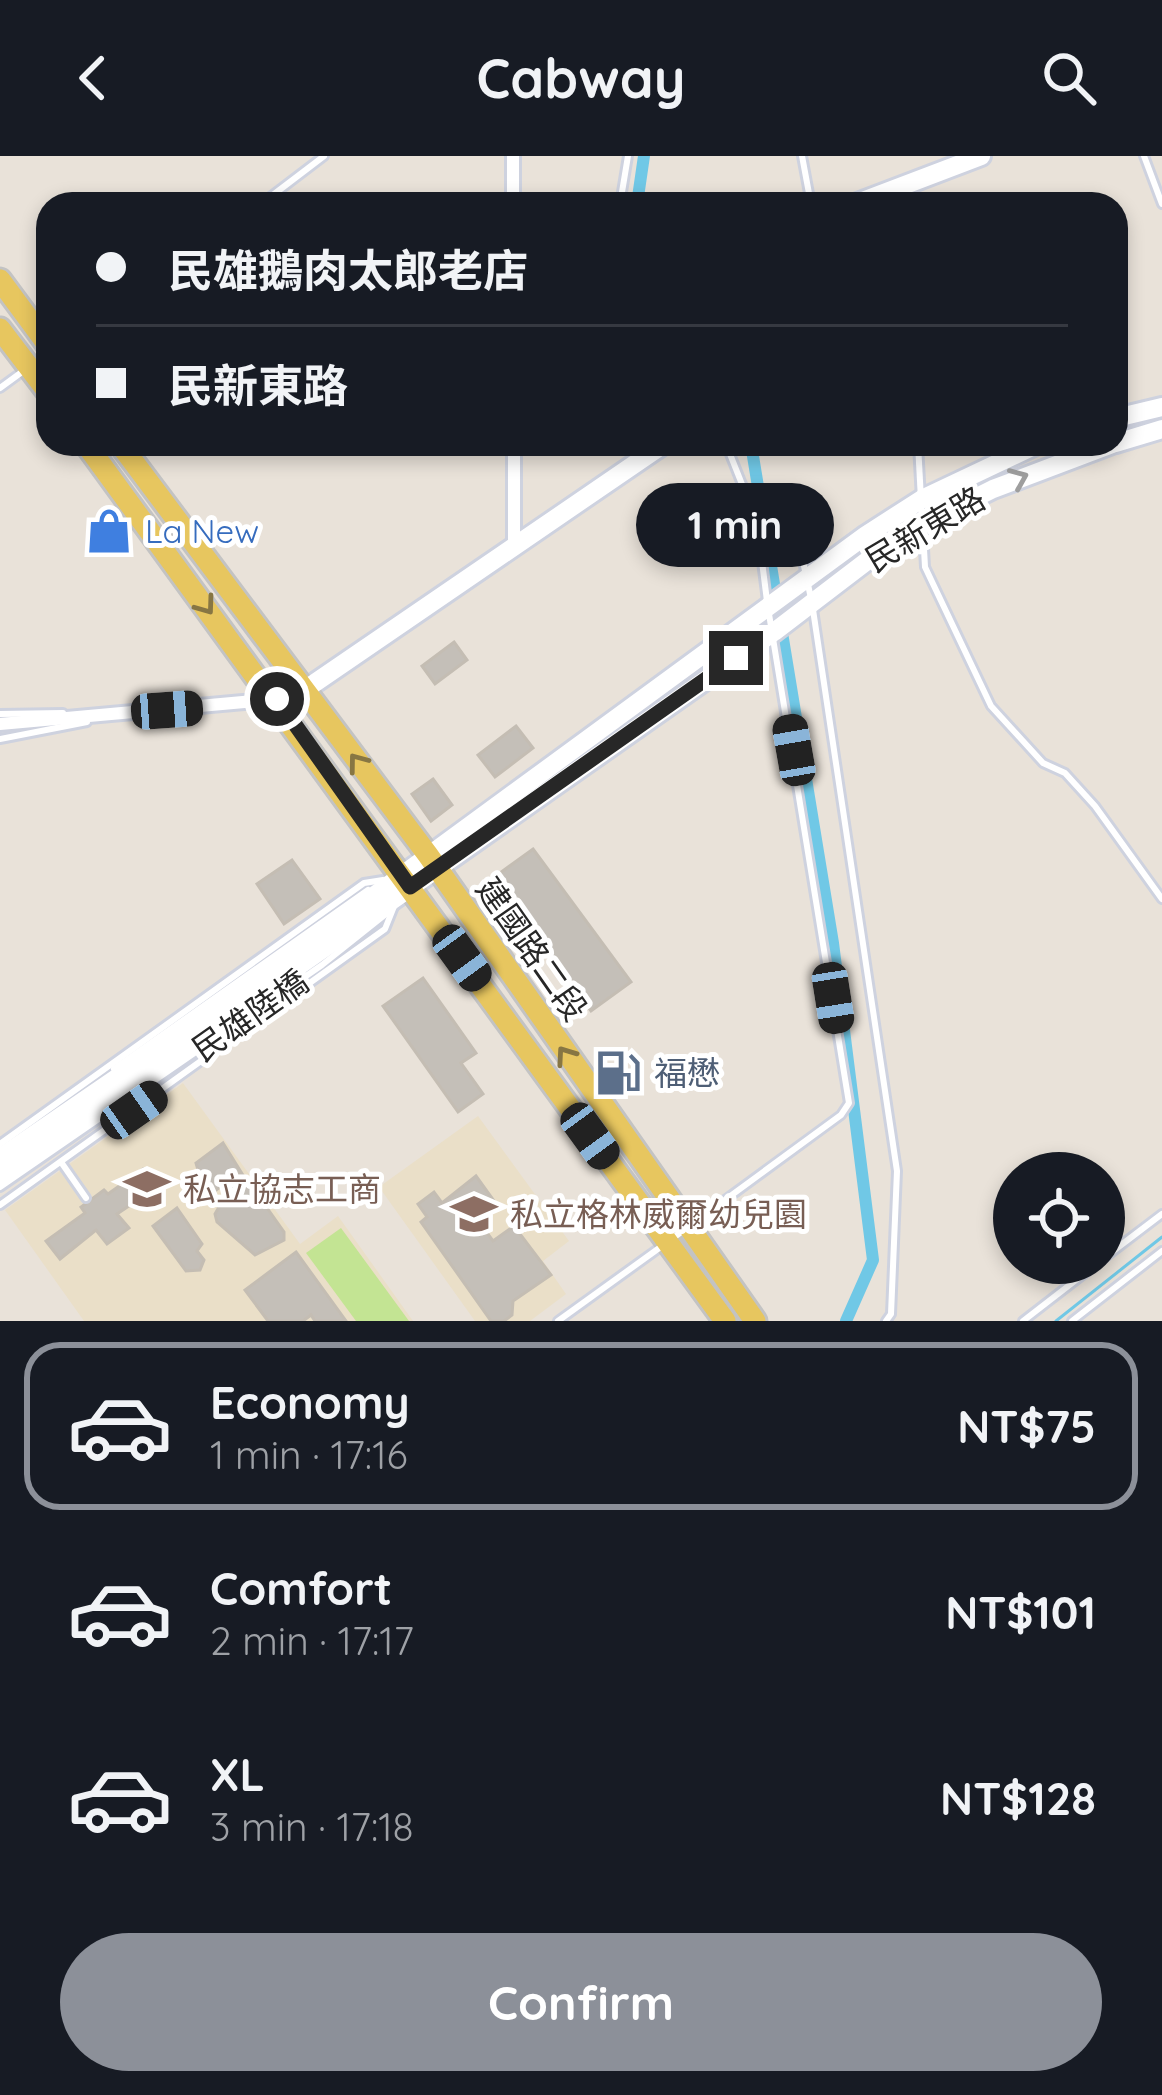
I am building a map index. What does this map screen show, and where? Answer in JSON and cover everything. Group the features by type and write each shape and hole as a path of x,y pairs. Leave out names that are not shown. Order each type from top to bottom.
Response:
{"main road":[{"path":"886,192 981,156"},
{"path":"0,280 36,329"},
{"path":"0,328 36,376"},
{"path":"1128,415 1162,406"},
{"name":"民新東路","path":"1128,439 1162,429"},
{"name":"建國路二段","path":"95,456 277,699 401,883 676,1235 755,1321"},
{"name":"建國路二段","path":"129,456 433,863 676,1235 725,1321"},
{"path":"303,691 647,456"},
{"name":"民新東路","path":"768,608 922,499 1013,456"},
{"name":"民新東路","path":"774,632 922,523 1074,456"},
{"path":"433,863 768,608"},
{"path":"312,950 401,883 774,632"},
{"name":"民雄陸橋","path":"0,1151 312,950"},
{"name":"民雄陸橋","path":"0,1176 312,950"}],"street":[{"path":"513,156 513,192"},
{"path":"514,456 514,547"},
{"path":"0,724 277,699 303,691"}],"lane":[{"path":"276,192 324,156"},
{"path":"622,192 628,156"},
{"path":"802,156 810,192"},
{"path":"1144,156 1162,204"},
{"path":"0,388 29,367"},
{"path":"558,1321 841,1115 849,1103 757,521 732,456"},
{"path":"920,456 926,567 991,706 1043,763 1065,772 1162,899"},
{"path":"788,492 812,603 897,1172 891,1314 886,1321"},
{"path":"0,714 138,712"},
{"path":"0,739 138,712"},
{"path":"0,1151 364,883 401,883 385,929 0,1205"},
{"name":"民雄陸橋","path":"0,1187 312,950"},
{"path":"61,1162 86,1198"},
{"path":"1125,1243 1162,1214"},
{"path":"1072,1321 1162,1251"},
{"path":"1023,1321 1071,1284"}],"shaded area":[{"name":"私立協志工商","path":"183,1083 300,1244 338,1216 413,1321 84,1321 5,1210"},
{"name":"私立格林威爾幼兒園","path":"478,1116 569,1241 543,1261 566,1294 530,1321 475,1321 379,1187"}],"green space":[{"path":"341,1228 409,1321 356,1321 306,1253"}],"building":[{"path":"454,642 467,660 435,684 422,666"},
{"path":"516,726 533,748 495,777 478,755"},
{"path":"433,779 452,805 431,821 412,794"},
{"path":"533,849 631,982 591,1011 493,878"},
{"path":"292,860 320,899 284,924 257,884"},
{"path":"423,978 476,1053 461,1063 483,1094 458,1112 383,1006"},
{"path":"223,1143 246,1180 257,1184 260,1198 284,1232 284,1240 255,1255 217,1222 215,1214 239,1172 211,1194 196,1163"},
{"path":"143,1169 157,1187 117,1214 129,1228 107,1244 96,1230 60,1259 46,1241 85,1213 81,1207"},
{"path":"476,1176 499,1208 479,1222 493,1241 514,1226 551,1275 513,1301 512,1315 504,1321 491,1321 421,1222 427,1217 418,1204 434,1192 442,1203"},
{"path":"177,1208 202,1244 197,1251 204,1260 200,1270 186,1271 153,1226"},
{"path":"296,1252 346,1321 315,1321 311,1315 303,1321 268,1321 245,1290"}],"waterway":[{"path":"639,192 644,156"},
{"path":"753,456 833,943 873,1260 846,1321"},
{"path":"1056,1321 1162,1237"}],"place":[{"name":"La New","path":"109,531"},
{"name":"福懋","path":"618,1073"},
{"name":"私立協志工商","path":"147,1189"},
{"name":"私立格林威爾幼兒園","path":"474,1214"}],"route":[{"path":"277,699 410,887 736,658"}]}
